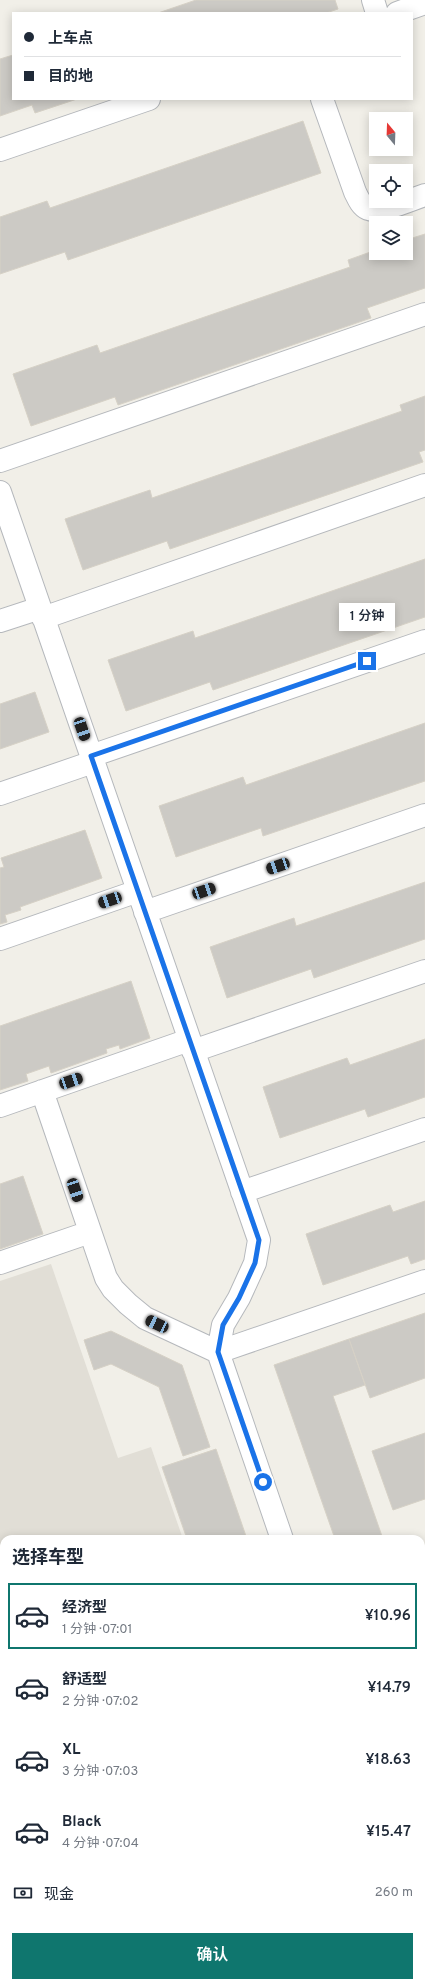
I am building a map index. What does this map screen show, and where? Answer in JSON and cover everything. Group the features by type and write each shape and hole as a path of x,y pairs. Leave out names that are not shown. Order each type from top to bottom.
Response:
{"lane":[{"path":"373,0 377,12"},
{"path":"400,12 425,3"},
{"path":"0,150 146,100"},
{"path":"322,100 355,192 361,204 369,210 386,208 425,195"},
{"path":"0,461 425,314"},
{"path":"0,621 42,613 425,486"},
{"path":"0,492 259,1240 255,1263 239,1298 223,1325 218,1352 281,1535"},
{"path":"0,794 92,759 425,641"},
{"path":"145,912 425,815"},
{"path":"0,938 138,891"},
{"path":"0,1106 425,971"},
{"path":"42,1092 106,1278 113,1289 145,1318 218,1352 425,1281"},
{"path":"242,1192 425,1129"},
{"path":"0,1263 90,1232"}],"shaded area":[{"path":"51,1264 118,1458 151,1447 182,1535 0,1535 0,1281"}],"building":[{"path":"196,0 335,0 338,9 329,12 161,12"},
{"path":"12,55 12,100 74,100 35,113 32,105 0,116 0,59"},
{"path":"303,121 321,173 68,260 65,252 0,274 0,217 47,201 50,208"},
{"path":"425,234 425,288 367,308 371,318 118,405 115,397 31,426 13,374 97,345 100,353 350,267 348,260 369,252 369,260 413,260 413,238"},
{"path":"425,396 425,450 419,452 423,462 170,549 167,541 83,570 65,519 150,490 152,498 402,411 400,405"},
{"path":"425,559 425,617 213,690 210,682 126,711 108,660 193,631 195,638"},
{"path":"35,692 49,732 0,749 0,704"},
{"path":"425,723 425,781 263,836 261,828 176,857 159,806 243,777 246,785"},
{"path":"85,830 102,878 20,907 21,910 5,915 7,922 0,924 0,868 4,867 1,858"},
{"path":"425,882 425,939 314,978 311,969 227,998 210,947 294,918 296,926"},
{"path":"131,981 150,1038 120,1049 119,1045 106,1049 107,1053 51,1073 49,1066 26,1074 28,1081 0,1090 0,1026"},
{"path":"425,1039 425,1097 368,1117 365,1109 280,1138 263,1087 347,1058 350,1065"},
{"path":"23,1176 43,1234 0,1249 0,1184"},
{"path":"425,1201 425,1259 411,1264 408,1256 323,1285 306,1234 390,1205 393,1212"},
{"path":"425,1313 425,1378 370,1398 349,1339"},
{"path":"111,1331 182,1365 210,1447 183,1456 159,1387 111,1364 94,1370 84,1340"},
{"path":"349,1339 365,1385 333,1396 382,1535 334,1535 274,1365"},
{"path":"425,1433 425,1499 393,1510 372,1451"},
{"path":"216,1449 246,1535 186,1535 162,1467"}],"route":[{"path":"263,1482 218,1352 223,1325 239,1298 255,1263 259,1240 91,756 367,661"}]}
